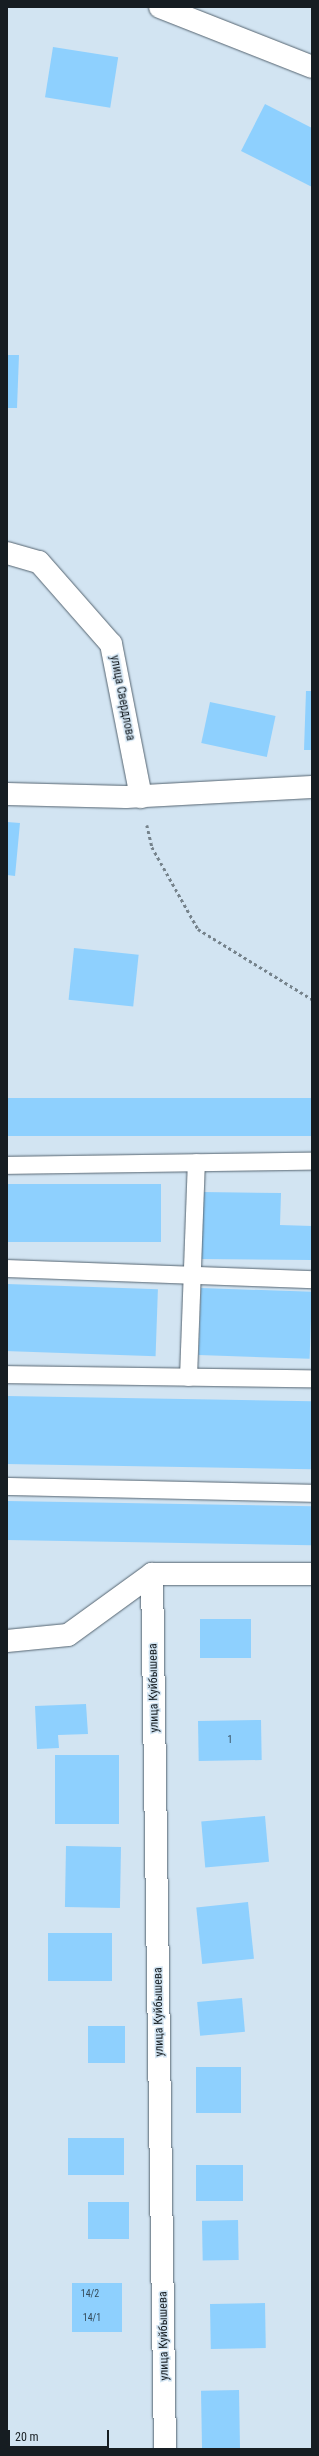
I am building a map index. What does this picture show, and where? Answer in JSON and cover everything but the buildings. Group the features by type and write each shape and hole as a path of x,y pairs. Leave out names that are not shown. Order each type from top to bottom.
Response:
{"street":[{"path":"160,7 312,68"},
{"name":"улица Свердлова","path":"7,553 39,562 111,644 141,797"},
{"path":"7,794 141,797 312,787"},
{"path":"7,1641 68,1635 152,1574 312,1574"},
{"name":"улица Куйбышева","path":"152,1574 166,2449"}],"lane":[{"path":"7,1165 312,1161"},
{"path":"188,1376 196,1162"},
{"path":"7,1268 312,1279"},
{"path":"7,1374 312,1378"},
{"path":"7,1486 312,1493"}],"path":[{"path":"141,797 152,847 198,929 312,999"}]}
